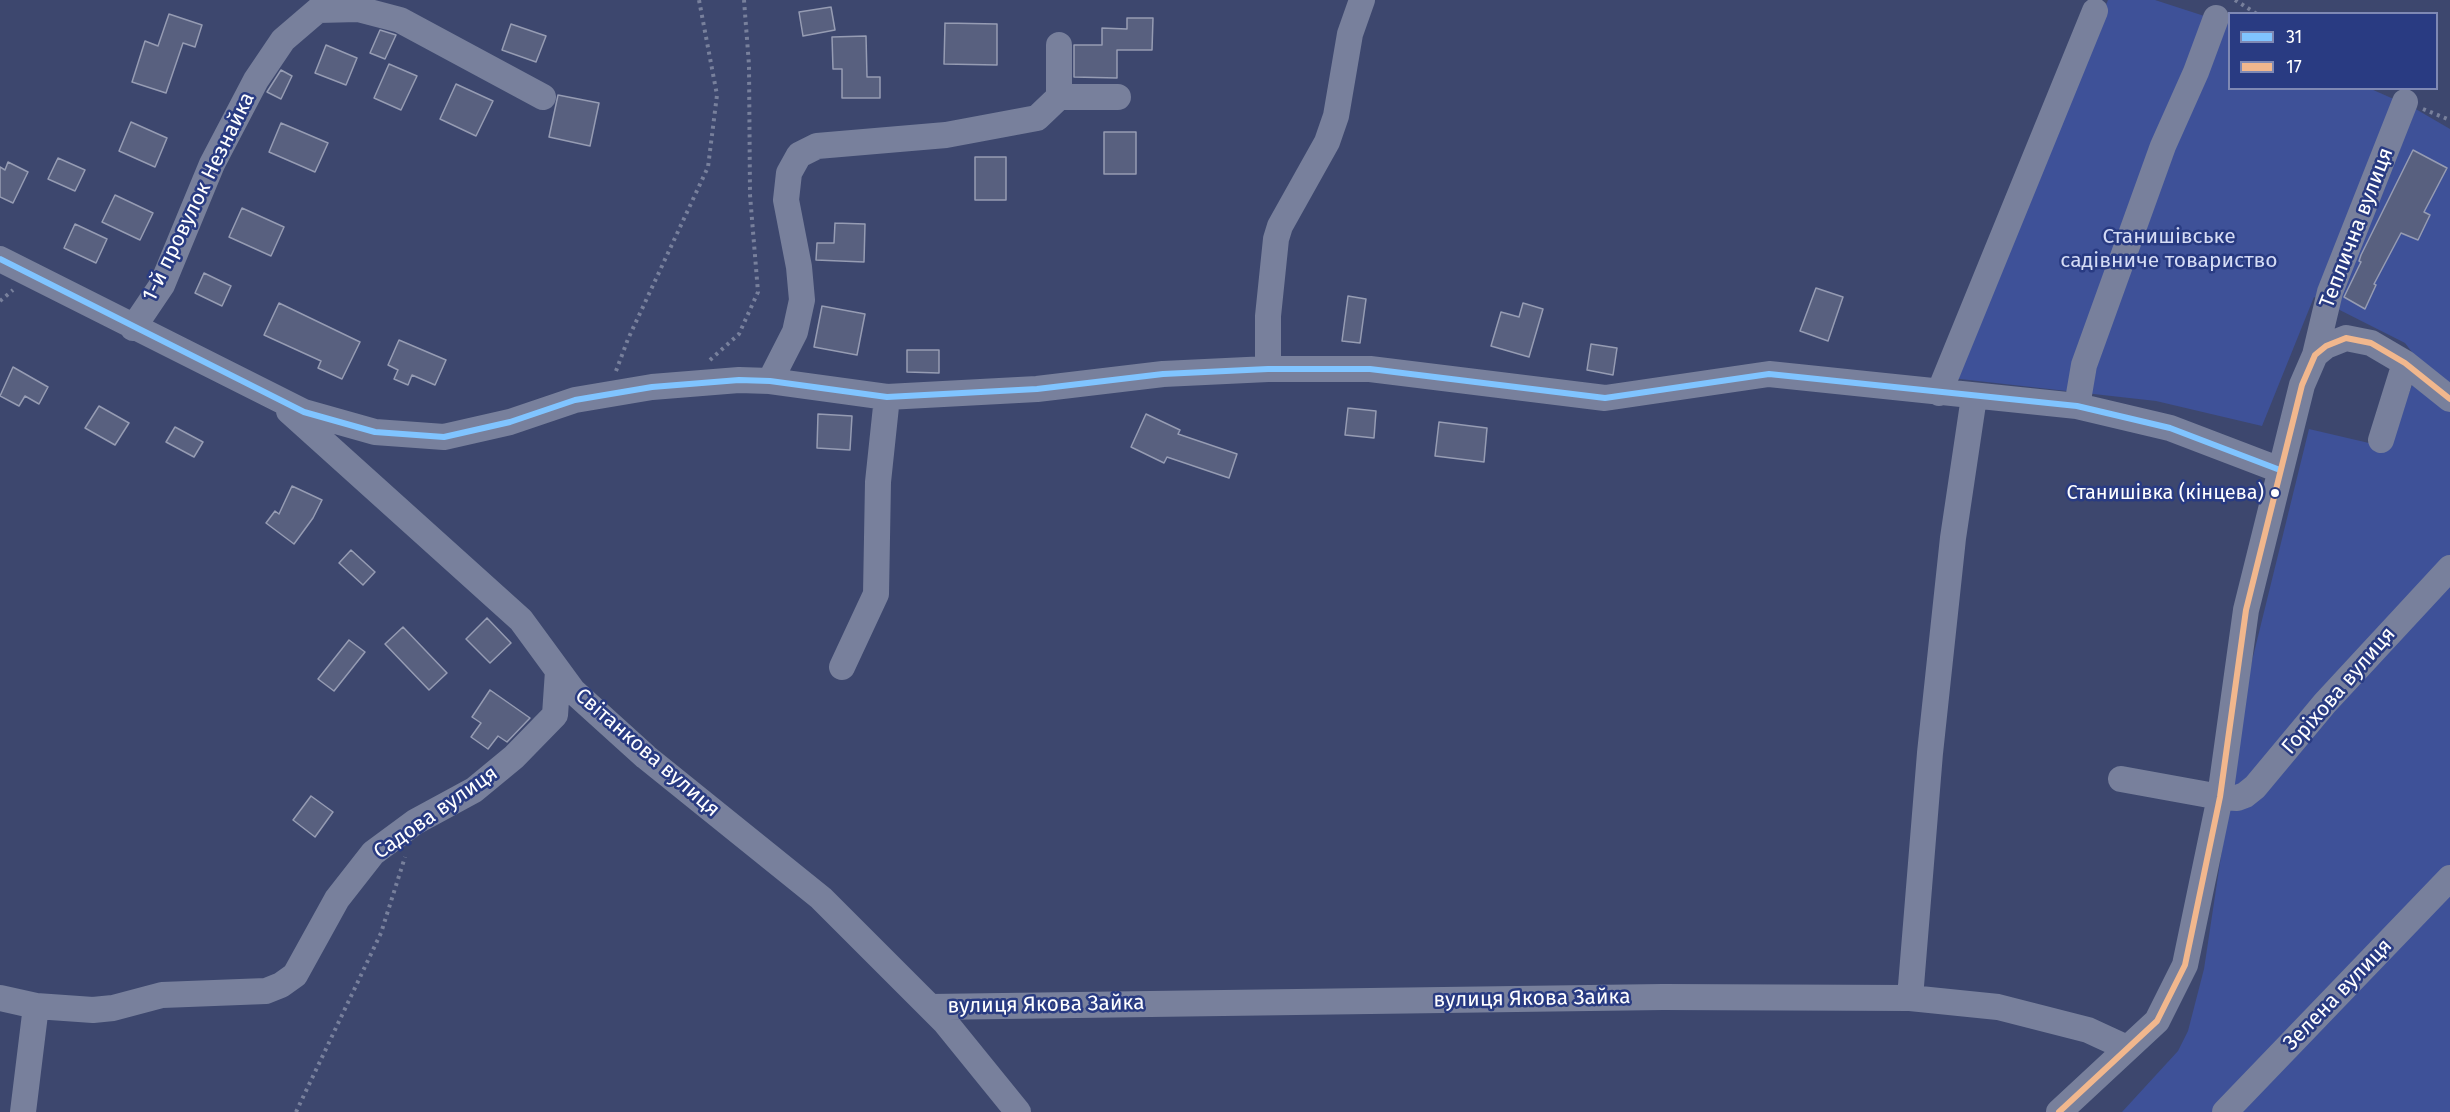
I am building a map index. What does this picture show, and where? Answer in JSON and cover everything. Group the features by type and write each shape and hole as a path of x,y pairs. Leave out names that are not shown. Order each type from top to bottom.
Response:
{"street":[{"path":"1268,369 1268,316 1276,239 1280,226 1327,142 1336,116 1350,34 1362,0"},
{"name":"1-й провулок Незнайка","path":"133,328 162,285 212,164 256,80 283,40 318,10 358,9 400,20 543,97"},
{"path":"1939,393 2095,10"},
{"path":"2077,406 2084,365 2163,146 2196,72 2216,18"},
{"path":"770,381 795,332 801,300 799,267 786,200 789,173 799,155 817,146 834,143 946,135 1025,121 1047,111 1059,97 1059,45"},
{"path":"1059,97 1118,97"},
{"name":"Теплична вулиця","path":"2280,470 2302,385 2314,355 2339,266 2405,102"},
{"path":"0,259 133,328 304,412 375,432 444,437 510,423 575,400 685,383 770,381 887,397 1037,388 1163,374 1268,369 1370,369 1605,398 1768,374 2077,406 2170,428 2280,470 2246,610 2220,797 2185,965 2157,1020 2059,1112"},
{"path":"2324,315 2334,329 2346,338 2371,342 2405,363 2450,399"},
{"path":"2314,355 2326,346 2346,338"},
{"path":"2381,440 2405,363"},
{"name":"Світанкова вулиця","path":"273,397 521,620 573,691 646,757 821,898 930,1007 1018,1112"},
{"path":"842,667 876,594 879,473 887,397"},
{"path":"1910,998 1930,753 1953,538 1974,397"},
{"name":"Горіхова вулиця","path":"2220,797 2237,798 2255,788 2325,703 2450,568"},
{"name":"Садова вулиця","path":"0,998 36,1005 93,1010 113,1008 162,995 266,991 281,985 295,975 337,899 373,853 415,822 482,783 514,757 555,715 558,671"},
{"path":"2121,779 2220,797"},
{"name":"Зелена вулиця","path":"2225,1112 2450,878"},
{"name":"вулиця Якова Зайка","path":"930,1007 1663,997 1910,998 1998,1007 2088,1030 2127,1048"},
{"path":"23,1112 36,1005"}],"path":[{"path":"608,394 628,339 708,167 717,95 699,0"},
{"path":"685,383 739,334 758,292 750,195 749,65 744,0"},
{"path":"2235,0 2254,12"},
{"path":"296,1112 381,933 415,822"}],"green space":[{"name":"Станишівське садівниче товариство","path":"2108,0 2155,0 2228,24 2228,90 2373,90 2414,108 2450,129 2450,1112 2122,1112 2178,1051 2188,1031 2204,969 2248,677 2309,429 2386,447 2421,364 2405,343 2314,297 2262,426 2156,401 1951,378"}],"building":[{"path":"831,7 835,30 803,36 799,12"},
{"path":"169,14 202,25 195,47 183,43 166,93 132,82 145,41 158,46"},
{"path":"1127,18 1153,18 1152,50 1117,50 1117,78 1074,77 1074,45 1102,45 1102,28 1127,29"},
{"path":"945,23 997,24 997,65 944,64"},
{"path":"511,24 546,36 536,62 502,50"},
{"path":"380,30 396,35 385,59 370,53"},
{"path":"866,36 867,77 880,77 880,98 842,98 842,69 833,69 832,37"},
{"path":"326,45 357,58 346,85 315,73"},
{"path":"389,64 417,76 401,110 374,98"},
{"path":"281,70 292,76 281,99 267,92"},
{"path":"456,84 493,101 476,136 440,119"},
{"path":"558,95 599,103 590,146 549,137"},
{"path":"131,122 167,138 155,167 119,151"},
{"path":"281,123 328,143 315,172 269,152"},
{"path":"1104,132 1136,132 1136,174 1104,174"},
{"path":"2413,150 2447,168 2424,212 2430,215 2418,240 2401,233 2374,284 2376,285 2365,309 2344,297 2361,262 2359,261 2361,255"},
{"path":"975,157 1006,157 1006,200 975,200"},
{"path":"58,158 85,170 75,191 48,179"},
{"path":"8,162 28,172 13,203 0,197 0,167 5,170"},
{"path":"115,195 153,213 140,240 102,222"},
{"path":"242,208 284,227 271,256 229,237"},
{"path":"835,223 865,224 864,262 816,260 817,243 834,243"},
{"path":"75,224 107,239 96,263 64,248"},
{"path":"204,273 231,286 222,306 195,293"},
{"path":"1816,288 1843,297 1828,341 1800,331"},
{"path":"1348,296 1366,299 1360,343 1342,341"},
{"path":"279,303 360,342 342,379 318,368 321,361 264,335"},
{"path":"1523,303 1543,309 1529,357 1491,346 1501,312 1519,317"},
{"path":"822,306 865,314 857,355 814,347"},
{"path":"399,340 446,360 435,385 412,375 408,385 394,379 398,370 388,365"},
{"path":"1591,344 1617,348 1613,375 1587,370"},
{"path":"907,350 939,350 939,373 907,372"},
{"path":"13,367 48,387 39,404 25,396 19,406 0,396"},
{"path":"99,406 129,423 115,445 85,428"},
{"path":"1348,408 1376,411 1374,438 1345,435"},
{"path":"818,414 852,416 850,450 817,448"},
{"path":"1146,414 1180,430 1178,434 1237,454 1229,478 1167,457 1164,463 1131,447"},
{"path":"1439,422 1487,428 1484,462 1435,456"},
{"path":"175,427 203,442 194,457 166,442"},
{"path":"292,486 322,500 313,518 294,544 266,523 275,511 279,514"},
{"path":"351,550 375,572 363,585 339,563"},
{"path":"487,618 511,643 490,663 466,639"},
{"path":"403,627 447,673 429,690 385,644"},
{"path":"349,640 365,652 334,691 318,679"},
{"path":"490,690 530,718 507,742 498,736 488,749 471,737 481,723 472,717"},
{"path":"311,796 333,812 315,837 293,820"}],"transit line":[{"name":"31","path":"0,259 304,412 375,432 444,437 510,422 575,400 652,387 739,380 770,381 887,397 1037,389 1163,374 1268,369 1370,369 1605,398 1769,374 2077,406 2170,428 2280,470"},
{"name":"17","path":"2059,1112 2157,1021 2185,965 2220,797 2246,610 2302,385 2315,355 2326,346 2346,338 2371,343 2405,363 2450,399"}],"place":[{"name":"Станишівка (кінцева)","path":"2275,493"}]}
